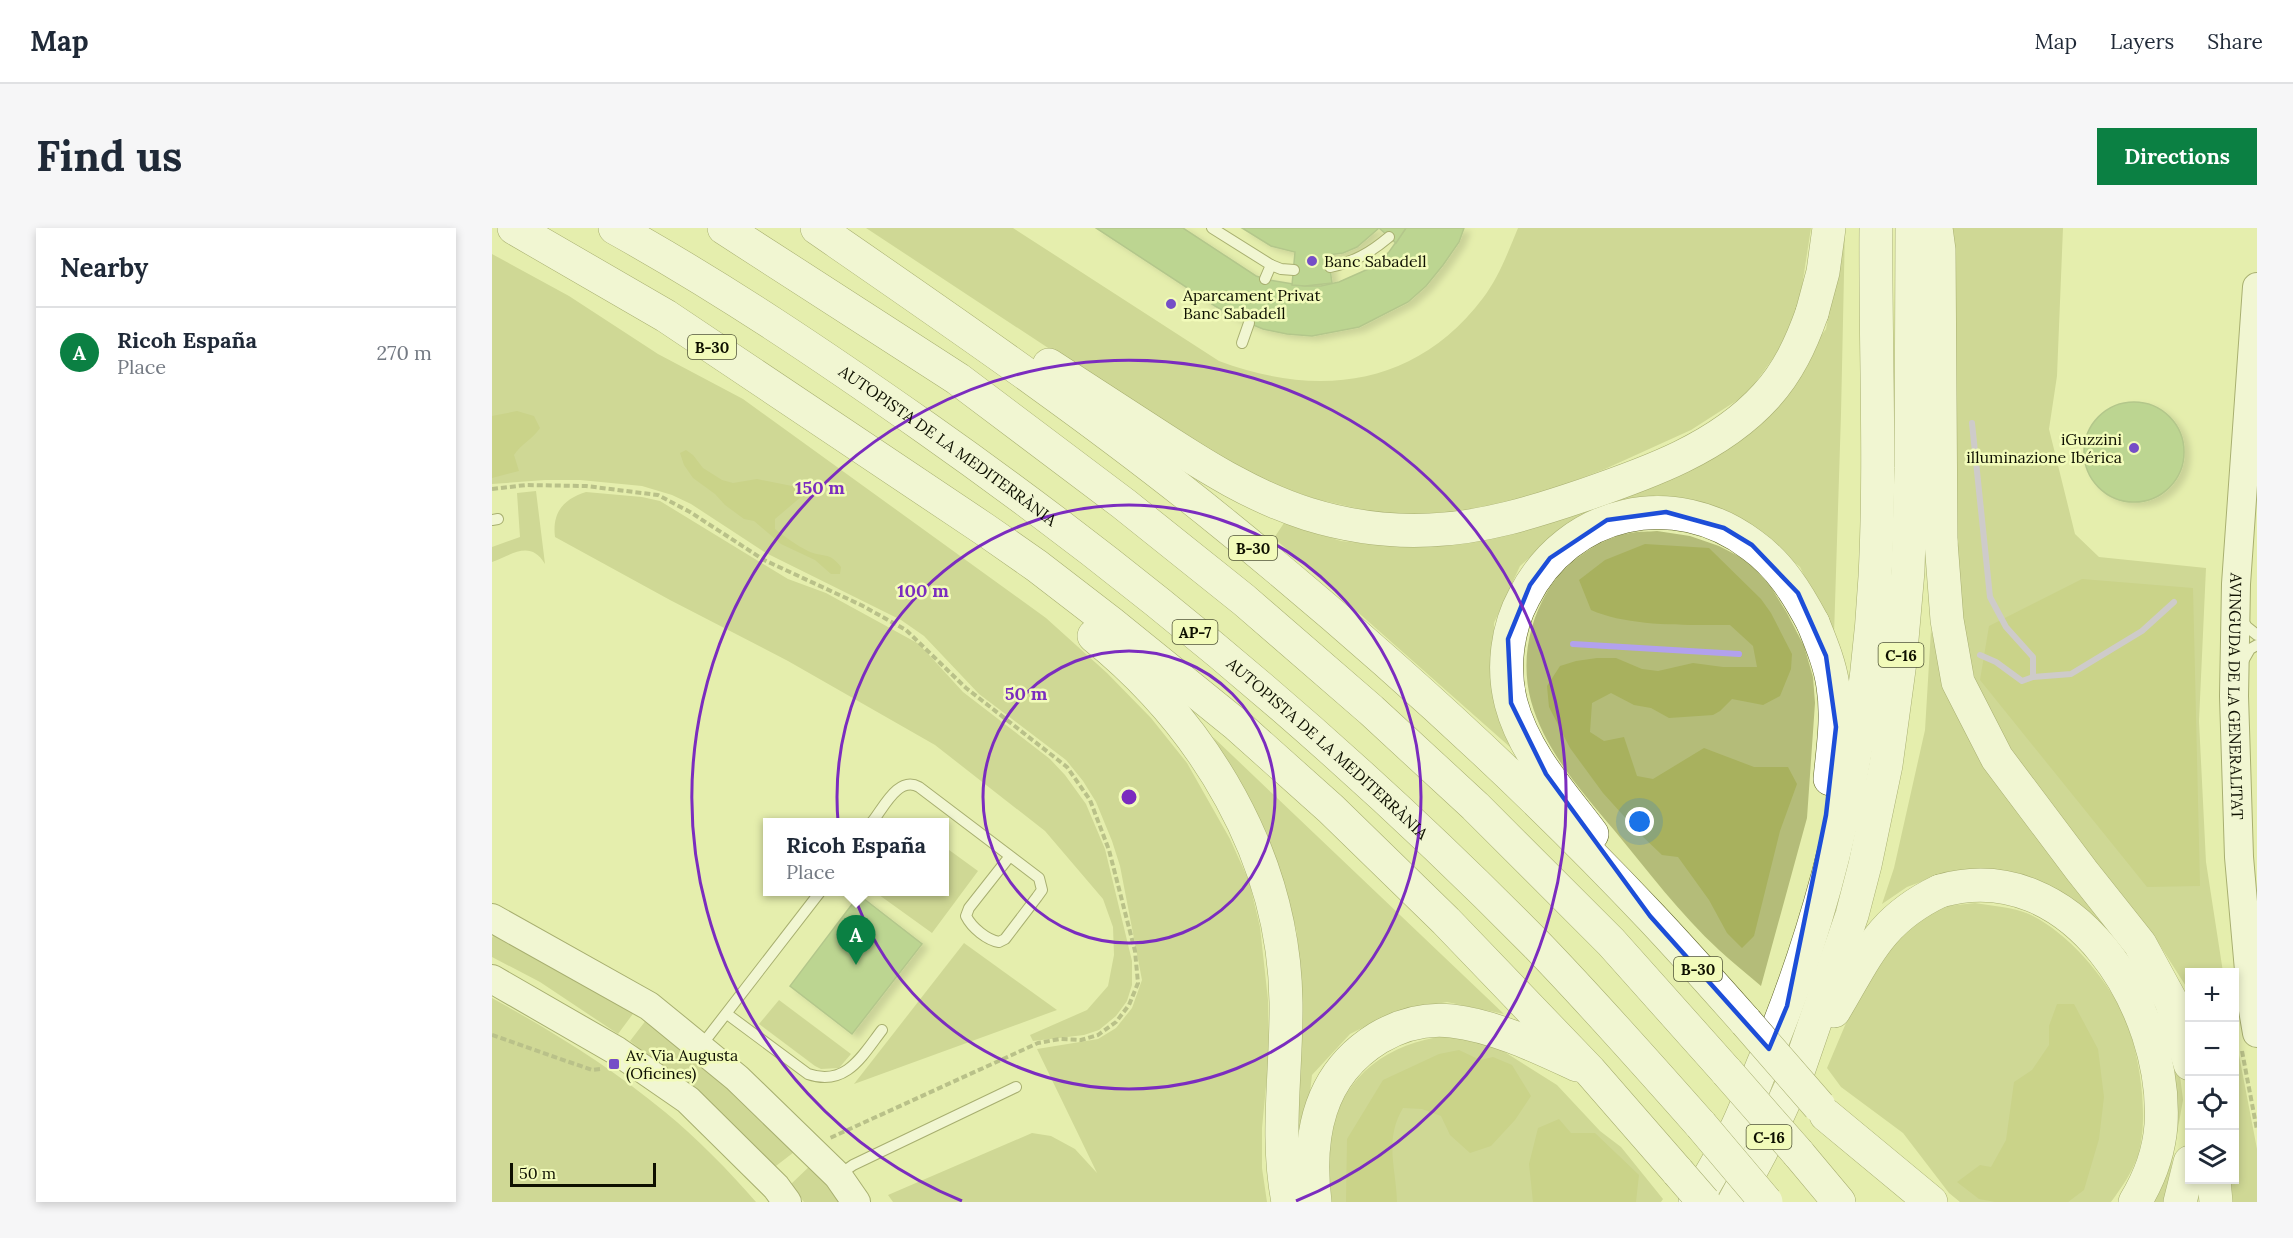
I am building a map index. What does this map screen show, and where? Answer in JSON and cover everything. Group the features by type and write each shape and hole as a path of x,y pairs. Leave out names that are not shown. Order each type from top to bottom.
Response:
{"highway":[{"name":"B-30","path":"514,228 666,316 905,475 1037,566 1237,724 1331,809 1454,930 1590,1071 1704,1202"},
{"name":"AUTOPISTA DE LA MEDITERRÀNIA","path":"615,228 766,320 973,461 1124,574 1248,676 1359,774 1466,875 1622,1035 1766,1202"},
{"path":"724,228 958,379 1124,504 1244,600 1371,710 1475,806 1611,942 1839,1202"},
{"name":"B-30","path":"817,228 1074,408 1242,538 1377,653 1471,738 1650,916 1823,1110 1899,1202"},
{"path":"826,228 938,291 1112,406 1241,487 1274,502 1358,526 1420,530 1448,528 1531,512 1613,484 1693,451 1734,424 1766,396 1800,346 1823,272 1829,228"},
{"name":"C-16","path":"1695,1202 1737,1125 1787,1006 1810,939 1842,819 1860,725 1873,597 1876,526 1876,228"},
{"name":"C-16","path":"1734,1202 1761,1152 1799,1069 1852,915 1886,765 1895,708 1905,614 1909,530 1912,228"},
{"path":"1936,228 1939,249 1941,542 1947,620 1958,682 1997,759 2082,872 2140,944 2170,986 2189,1022"},
{"path":"905,475 1015,572 1106,646 1149,688 1216,771 1238,810 1258,854 1270,889 1284,961 1286,1002 1281,1140 1287,1202"},
{"path":"1650,916 1614,862 1546,774 1525,737 1511,703 1507,669 1509,639 1517,610 1530,585 1550,558 1577,536 1607,520 1635,513 1666,512 1696,517 1724,528 1752,545 1779,569 1797,593 1813,623 1826,656 1833,685 1836,727 1826,815 1787,1006"},
{"path":"1799,1069 1883,931 1910,906 1956,886 1988,884 2021,890 2052,905 2096,942 2122,978 2143,1019 2156,1062 2160,1086 2161,1126 2148,1178 2134,1202"},
{"path":"2140,944 2171,1001 2185,1047"},
{"path":"1315,1202 1312,1153 1319,1118 1329,1087 1355,1055 1387,1033 1406,1025 1426,1021 1450,1021 1474,1025 1543,1049 1590,1071"},
{"path":"1823,1110 1931,1202"},
{"path":"2180,1202 2185,1182"},
{"path":"2214,1184 2216,1202"}],"street":[{"name":"AVINGUDA DE LA GENERALITAT","path":"2249,1040 2252,1004 2239,857 2234,686 2235,606 2257,286"},
{"path":"492,918 649,1006 737,1078 838,1176 856,1202"},
{"path":"492,980 617,1051 688,1100 776,1187 787,1202"}],"lane":[{"path":"1212,228 1271,266 1294,270"},
{"path":"1330,267 1350,263 1365,256 1389,237"},
{"path":"1265,279 1271,266"},
{"path":"1242,343 1249,323"},
{"path":"2235,606 2247,627 2257,634"},
{"path":"2234,686 2250,649 2257,645"},
{"path":"875,818 898,788 912,783 1010,856 1039,878 1042,890 1005,939 999,942 992,941 970,923 966,916 969,908 1010,856"},
{"path":"700,1047 816,896"},
{"path":"727,1014 807,1074 819,1077 832,1077 853,1067 882,1030"},
{"path":"838,1176 853,1165 1016,1087"}],"path":[{"path":"492,489 526,485 566,485 658,495 698,517 764,560 861,605 906,630 966,688 1067,767 1090,800 1109,850 1134,951 1138,982 1129,1005 1116,1022 1098,1035 1081,1040 1060,1039 1029,1046 830,1139"},
{"path":"492,1035 592,1070 605,1068 596,1062"},
{"path":"2249,1040 2257,1130"}],"highlighted area":[{"path":"1666,512 1724,528 1752,545 1798,593 1826,656 1836,727 1826,815 1787,1006 1769,1049 1650,916 1546,774 1511,703 1508,639 1530,585 1550,558 1607,520"}],"green space":[{"path":"866,228 1013,228 1219,361 1256,373 1293,379 1328,381 1363,377 1396,367 1427,351 1456,328 1494,282 1518,228 1811,228 1800,299 1782,346 1747,394 1691,430 1605,469 1550,490 1493,506 1439,514 1382,514 1316,499 1252,474 1077,367"},
{"path":"1845,228 1834,636 1800,567 1749,525 1693,501 1657,495 1603,511 1558,532 1520,566 1494,623 1493,681 1519,755 1274,538 1284,523 1341,541 1378,545 1435,546 1751,431 1826,329"},
{"path":"1952,228 2063,228 2057,376 2049,429 2075,534 2099,557 2206,568 2199,721 2206,862 2222,968 2185,968 2185,985 2154,936 2009,761 1981,700 1962,632 1953,556"},
{"path":"492,254 569,296 658,354 743,399 1046,618 1107,673 1151,718 1187,763 1230,839 1249,881 1260,927 1268,1000 1269,1055 1262,1128 1262,1168 1267,1202 893,1202 888,1195 1032,1133 1051,1136 1075,1149 1097,1173 1037,1049 1098,1039 1116,1028 1132,1008 1142,980 1120,866 1096,802 1066,760 979,694 924,636 901,620 766,553 691,504 672,495 642,486 580,480 492,484"},
{"path":"517,411 534,416 540,428 514,455 519,471 492,478 492,416"},
{"path":"686,450 703,468 722,480 733,483 757,479 797,487 802,496 775,519 775,529 808,551 833,559 841,567 840,574 831,574 815,560 781,544 754,521 744,519 725,505 715,494 693,478 684,465 680,453"},
{"path":"536,491 545,564 533,552 527,551 514,553 492,562 492,547 520,537 517,493"},
{"path":"586,492 660,501 788,579 826,593 919,644 963,692 1050,759 1086,804 1105,849 1132,961 1132,985 1127,1001 1116,1016 1099,1030 1084,1035 1033,1041 1030,1035 1087,1010 1108,986 1114,955 1113,927 1103,899 1045,831 935,745 788,661 555,537 555,521 561,508 571,499"},
{"path":"1657,531 1690,536 1719,546 1748,561 1771,587 1787,613 1804,646 1813,677 1815,703 1807,818 1761,986 1691,922 1590,801 1555,754 1545,737 1531,701 1527,673 1528,645 1540,605 1554,582 1572,562 1606,540 1630,533"},
{"path":"1645,544 1709,548 1761,599 1771,613 1792,654 1791,669 1780,696 1763,705 1732,699 1713,715 1669,718 1651,708 1634,705 1611,693 1592,703 1590,732 1604,741 1624,737 1637,776 1653,779 1704,748 1754,767 1788,767 1797,784 1780,831 1754,936 1742,948 1727,933 1709,900 1678,857 1662,855 1603,793 1570,748 1549,707 1547,686 1560,666 1576,661 1616,658 1642,669 1658,671 1693,663 1723,667 1757,667 1753,646 1730,625 1641,622 1606,616 1591,610 1579,580 1605,560"},
{"path":"2082,579 2193,588 2200,886 2147,887 1980,680 1989,626"},
{"path":"1931,630 1940,664 2128,945 2176,1042 2183,1100 2165,1202 2147,1202 2176,1107 2099,925 1934,877 1907,887 1882,904 1894,868 1925,730"},
{"path":"1213,737 1504,1014 1447,1002 1394,1012 1350,1034 1312,1075 1305,1137 1292,1136 1301,1035 1297,933 1285,886 1253,807"},
{"path":"949,850 978,871 932,933 881,896 949,896"},
{"path":"1975,903 2009,908 2043,921 2083,955 2115,998 2122,1012 2138,1063 2143,1121 2136,1162 2111,1202 1960,1202 1949,1193 1903,1133 1841,1087 1827,1068 1865,978 1891,944 1915,922 1939,907"},
{"path":"497,926 638,1007 618,1034 540,982 492,957 492,938"},
{"path":"964,943 1057,1010 854,1084"},
{"path":"492,998 581,1051 645,1096 701,1144 756,1202 492,1202"},
{"path":"779,1000 851,1054 839,1068 821,1069 815,1066 759,1024"},
{"path":"2057,1004 2074,1004 2098,1049 2104,1097 2099,1139 2084,1190 2068,1202 1995,1202 1979,1199 1957,1182 1980,1165 1991,1167 2006,1140 2014,1082 2032,1070 2049,1045 2049,1026"},
{"path":"650,1015 798,1149 772,1169 686,1086 630,1041"},
{"path":"1446,1036 1500,1049 1557,1085 1600,1131 1621,1147 1663,1199 1661,1202 1332,1202 1329,1168 1331,1133 1337,1112 1346,1094 1358,1078 1388,1054 1425,1040"},
{"path":"1459,1050 1480,1060 1493,1057 1512,1065 1531,1096 1515,1120 1491,1146 1470,1153 1450,1135 1441,1116 1422,1109 1403,1108 1397,1120 1392,1143 1397,1202 1346,1202 1347,1139 1383,1080 1439,1054"},
{"path":"2239,1055 2257,1149 2257,1202 2233,1202 2231,1184 2239,1184"},
{"path":"1559,1119 1571,1133 1595,1133 1639,1175 1636,1202 1533,1202 1529,1164 1538,1128"},
{"path":"813,1163 847,1202 804,1202 790,1185"}],"building":[{"path":"1096,228 1183,228 1256,276 1305,286 1321,286 1339,282 1375,266 1389,252 1406,228 1464,228 1459,242 1443,265 1426,286 1408,302 1359,327 1312,336 1263,329 1239,319 1215,306"},
{"name":"Banc Sabadell","path":"1242,228 1379,228 1357,247 1343,253 1328,255 1332,283 1305,286 1292,285 1295,252 1271,246"},
{"name":"Banc Sabadell","path":"1379,228 1406,228 1396,243"},
{"name":"iGuzzini illuminazione Ibérica","path":"2134,402 2153,406 2169,417 2180,433 2184,452 2180,471 2169,487 2153,498 2134,502 2115,498 2099,487 2088,471 2084,452 2088,433 2099,417 2115,406"},
{"path":"858,896 922,944 852,1034 790,986"}],"waterway":[{"path":"1972,423 1990,597 2006,627 2033,657 2033,677"},
{"path":"1980,655 1996,662 2022,681 2033,677 2071,674 2142,631 2174,602"},
{"path":"1573,644 1739,654"}],"place":[{"name":"Banc Sabadell","path":"1312,261"},
{"name":"Aparcament Privat Banc Sabadell","path":"1171,304"},
{"name":"iGuzzini illuminazione Ibérica","path":"2134,448"},
{"name":"Ricoh España","path":"856,965"},
{"name":"Av. Via Augusta (Oficines)","path":"614,1064"}]}
